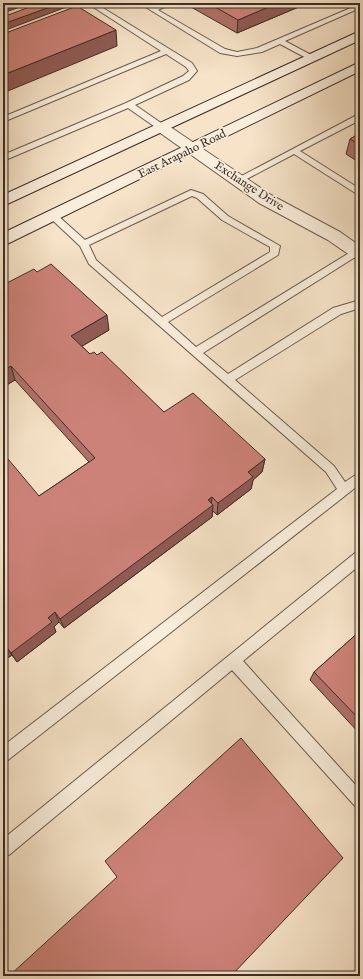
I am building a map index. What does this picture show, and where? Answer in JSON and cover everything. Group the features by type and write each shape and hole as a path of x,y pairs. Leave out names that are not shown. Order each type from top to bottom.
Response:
{"main road":[{"path":"3,201 360,35"},
{"name":"East Arapaho Road","path":"3,240 360,66"},
{"name":"Exchange Drive","path":"161,127 265,199 334,236 358,253"}],"lane":[{"path":"92,6 105,3"},
{"path":"142,3 223,51 237,54 259,50 360,6"},
{"path":"153,9 169,3"},
{"path":"3,158 129,105 186,78 193,71 189,65 92,6"},
{"path":"280,41 310,58"},
{"path":"3,120 167,51"},
{"path":"129,105 161,127"},
{"path":"238,180 360,117"},
{"path":"294,151 360,193"},
{"path":"84,244 191,193 200,196 225,218 275,246 274,253 161,322"},
{"path":"53,216 84,244 92,262 330,469 344,490"},
{"path":"196,352 358,253"},
{"path":"227,380 337,311 360,304"},
{"path":"3,755 360,477"},
{"path":"3,849 360,557"},
{"path":"233,661 360,801"}],"building":[{"path":"3,3 14,3 3,7"},
{"path":"40,3 61,3 3,24 3,17"},
{"path":"208,3 278,3 238,20"},
{"path":"77,6 116,30 3,75 3,34"},
{"path":"360,133 360,145 350,139"},
{"path":"51,264 107,315 71,336 90,354 94,352 97,355 102,352 164,412 193,393 265,459 248,472 253,477 218,503 212,497 208,500 213,505 60,619 55,612 48,618 52,622 11,653 6,646 3,648 3,453 39,496 95,458 11,366 3,371 3,290 5,289 3,285 34,269 37,272"},
{"path":"360,631 360,720 314,672"},
{"path":"241,738 343,858 231,976 9,976 117,877 105,861"}]}
